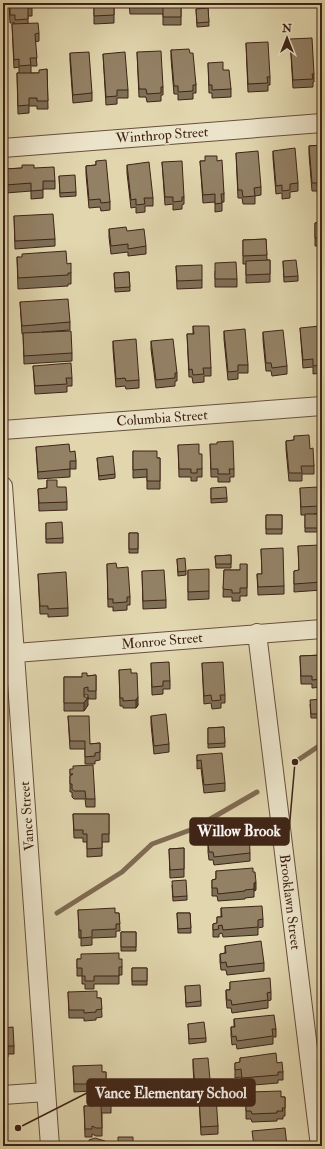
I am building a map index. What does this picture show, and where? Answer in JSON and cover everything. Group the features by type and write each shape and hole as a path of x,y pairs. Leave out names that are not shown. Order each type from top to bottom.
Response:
{"street":[{"name":"Winthrop Street","path":"3,148 322,123"},
{"name":"Columbia Street","path":"3,430 322,406"},
{"name":"Vance Street","path":"3,486 9,653 50,1146"},
{"name":"Monroe Street","path":"9,653 322,629"},
{"name":"Brooklawn Street","path":"256,633 320,1146"},
{"path":"3,1095 46,1092"}],"building":[{"path":"10,3 32,3 32,8 28,8 28,19 15,20 15,15 10,15"},
{"path":"94,3 114,3 114,15 94,16"},
{"path":"130,3 181,3 181,17 163,17 163,6 130,6"},
{"path":"208,8 209,22 197,23 196,9"},
{"path":"38,23 39,33 35,34 37,58 30,58 31,65 19,66 19,59 14,60 12,24"},
{"path":"312,38 313,79 293,80 290,39"},
{"path":"268,42 270,77 267,77 268,83 248,84 246,43"},
{"path":"189,49 190,53 193,53 196,85 193,85 193,91 178,92 178,86 174,86 171,50"},
{"path":"161,51 163,87 161,87 161,93 147,94 146,89 139,89 137,52"},
{"path":"89,52 92,93 73,95 70,53"},
{"path":"125,52 128,90 117,90 117,96 106,97 103,54"},
{"path":"223,62 223,70 229,70 231,89 212,90 212,85 209,85 208,63"},
{"path":"47,69 48,101 37,101 37,98 29,98 29,105 18,106 17,73 39,73 39,70"},
{"path":"322,145 322,189 318,189 317,183 312,183 309,146"},
{"path":"295,148 298,183 290,184 290,190 282,191 282,185 276,186 273,151"},
{"path":"258,151 261,187 254,188 255,196 243,197 242,190 238,190 236,153"},
{"path":"205,156 217,156 217,161 222,160 224,194 221,194 222,203 215,204 215,194 203,195 200,161 205,161"},
{"path":"106,160 110,202 101,203 100,199 89,200 86,166 96,165 96,161"},
{"path":"182,161 184,197 182,197 182,201 173,202 173,197 165,197 162,162"},
{"path":"149,162 153,198 144,198 145,204 136,205 136,199 131,200 127,165"},
{"path":"22,165 34,165 34,168 54,167 55,181 43,181 43,190 31,191 31,183 6,185 5,169 22,168"},
{"path":"75,175 76,192 60,193 59,176"},
{"path":"53,214 55,239 15,241 14,216"},
{"path":"322,222 322,238 315,238 315,223"},
{"path":"126,227 127,231 144,229 146,246 128,249 128,244 111,246 109,229"},
{"path":"266,239 267,255 243,256 243,240"},
{"path":"66,251 67,264 71,263 71,273 68,273 68,275 18,278 17,257 22,257 22,254"},
{"path":"270,260 270,274 246,275 246,261"},
{"path":"296,260 298,276 284,277 283,261"},
{"path":"236,262 237,279 215,279 215,263"},
{"path":"202,265 202,280 177,281 176,266"},
{"path":"129,272 130,287 115,288 114,273"},
{"path":"68,299 70,322 22,326 20,302"},
{"path":"193,326 209,326 211,368 203,368 204,374 193,375 192,369 189,370 187,334 194,334"},
{"path":"320,326 322,365 313,366 313,359 303,360 300,328"},
{"path":"245,329 248,365 238,365 238,371 228,372 224,331"},
{"path":"283,330 287,366 272,368 271,363 266,363 263,332"},
{"path":"71,331 72,353 24,356 23,333"},
{"path":"136,339 139,380 126,381 125,378 116,379 113,341"},
{"path":"173,339 177,373 175,373 175,378 156,380 151,341"},
{"path":"71,363 72,378 66,378 67,384 35,386 33,366"},
{"path":"309,435 310,449 313,448 314,466 301,466 302,473 289,473 286,441 294,440 294,436"},
{"path":"233,441 234,469 229,469 230,474 218,474 218,469 211,469 210,444"},
{"path":"69,444 70,452 75,451 76,461 70,461 70,469 38,472 36,447"},
{"path":"199,444 199,454 202,454 202,469 197,469 197,473 191,473 191,469 179,469 178,445"},
{"path":"133,451 157,451 157,458 160,458 160,481 147,481 147,469 133,470"},
{"path":"113,456 115,474 99,476 97,458"},
{"path":"47,480 57,480 57,487 66,487 67,502 39,503 38,489 47,488"},
{"path":"226,487 227,498 211,499 211,488"},
{"path":"318,487 319,506 301,507 300,488"},
{"path":"305,514 320,514 320,528 305,528"},
{"path":"266,515 282,515 282,529 266,529"},
{"path":"62,522 63,538 46,539 46,523"},
{"path":"129,533 138,533 138,549 129,549"},
{"path":"320,545 322,582 294,584 294,571 299,570 298,546"},
{"path":"283,548 284,586 258,587 257,574 262,574 261,549"},
{"path":"231,555 231,564 216,564 215,556"},
{"path":"185,558 186,571 178,572 177,559"},
{"path":"116,563 117,568 128,567 130,597 127,597 127,602 113,603 113,599 108,599 107,564"},
{"path":"240,564 247,564 247,588 240,588 240,593 232,593 232,590 223,589 224,570 240,570"},
{"path":"209,569 209,591 188,592 188,570"},
{"path":"164,570 166,600 143,601 142,571"},
{"path":"66,572 68,608 48,609 48,606 40,606 38,574"},
{"path":"322,655 322,679 312,680 312,676 301,676 300,656"},
{"path":"169,662 170,681 163,681 163,686 152,687 151,663"},
{"path":"223,662 225,695 220,695 221,700 212,701 211,695 204,696 202,663"},
{"path":"131,669 131,673 137,673 138,697 136,700 123,701 123,698 120,698 119,670"},
{"path":"82,673 87,673 87,676 96,675 96,691 88,691 88,687 84,688 84,697 88,697 84,703 64,703 64,677 82,677"},
{"path":"322,699 322,714 311,714 310,700"},
{"path":"166,714 169,744 154,746 151,716"},
{"path":"68,716 89,716 90,744 100,743 100,752 95,753 95,756 85,757 85,741 70,741"},
{"path":"224,727 225,743 208,744 208,728"},
{"path":"222,753 225,783 204,785 201,760 197,761 197,755"},
{"path":"322,753 322,769 320,769 320,754"},
{"path":"93,765 95,799 86,799 85,791 74,791 72,789 72,784 70,784 70,776 73,774 70,774 70,769 73,769 73,766"},
{"path":"73,814 109,814 109,834 102,834 102,848 87,849 87,834 83,834 83,830 74,830"},
{"path":"249,830 250,853 214,857 213,852 209,852 208,844 212,844 212,834"},
{"path":"184,848 184,869 170,870 169,849"},
{"path":"253,868 256,882 254,883 254,889 218,894 217,888 212,888 212,880 216,879 216,871"},
{"path":"186,880 187,896 173,897 172,881"},
{"path":"262,906 263,919 258,920 258,927 223,930 222,925 218,926 219,929 213,930 213,924 217,923 217,917 222,917 221,908"},
{"path":"115,908 115,913 119,913 120,924 116,924 116,929 92,930 92,937 81,938 78,910"},
{"path":"177,913 190,913 191,928 178,929"},
{"path":"121,932 136,932 136,947 121,947"},
{"path":"261,941 264,963 227,967 226,962 221,963 220,954 226,953 225,946"},
{"path":"119,953 119,959 122,959 122,967 119,967 119,976 94,976 94,981 85,981 85,976 82,976 82,968 77,968 77,959 81,959 81,954"},
{"path":"132,968 147,968 147,981 132,981"},
{"path":"270,978 271,992 267,993 268,1000 232,1005 231,1000 227,1000 226,990 230,990 230,982"},
{"path":"200,985 201,1001 186,1003 185,986"},
{"path":"97,991 97,998 101,998 102,1009 96,1010 96,1012 84,1013 84,1010 69,1010 68,992"},
{"path":"274,1015 276,1029 272,1029 273,1036 237,1041 236,1036 232,1037 231,1027 235,1027 234,1019"},
{"path":"204,1022 206,1038 189,1039 188,1024"},
{"path":"13,1027 14,1046 8,1046 8,1049 3,1050 3,1028"},
{"path":"276,1053 277,1063 282,1062 283,1072 278,1072 278,1075 242,1078 241,1069 235,1070 235,1063 240,1062 240,1058"},
{"path":"208,1058 211,1090 195,1091 193,1059"},
{"path":"102,1065 102,1072 106,1072 106,1087 90,1088 90,1084 74,1084 73,1066"},
{"path":"281,1091 281,1097 285,1097 285,1108 282,1108 283,1111 277,1111 277,1113 252,1114 251,1111 246,1111 246,1104 250,1104 250,1092"},
{"path":"93,1096 111,1096 111,1105 101,1105 102,1128 92,1126 92,1129 85,1129 84,1106 93,1106"},
{"path":"216,1097 218,1126 201,1127 199,1098"},
{"path":"285,1128 287,1146 254,1146 252,1131"},
{"path":"118,1137 133,1137 133,1146 118,1146"},
{"path":"95,1138 105,1141 106,1146 79,1146 84,1145 84,1142 89,1142 89,1140"}],"waterway":[{"path":"295,762 322,744"},
{"path":"57,913 122,872 152,844 193,829 257,792"}],"place":[{"name":"Willow Brook","path":"295,762"},
{"name":"Vance Elementary School","path":"18,1128"}]}
